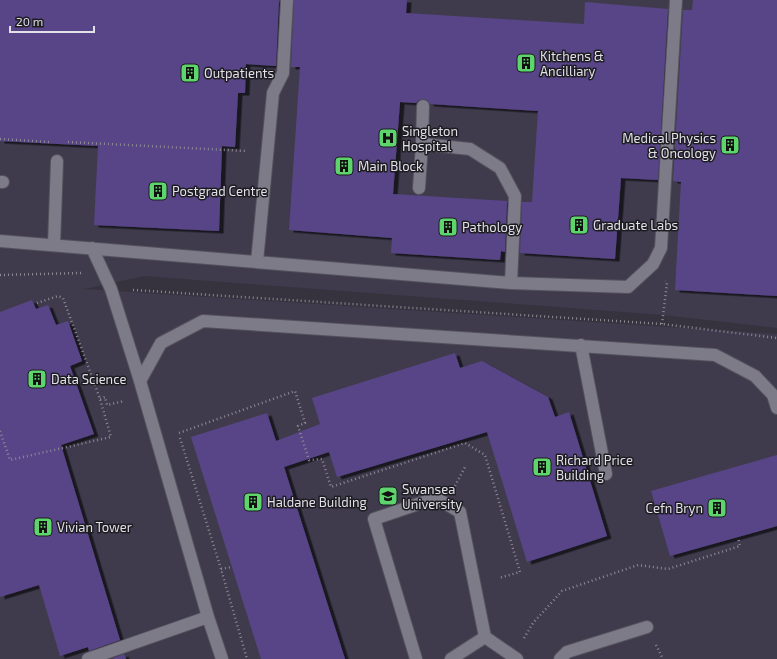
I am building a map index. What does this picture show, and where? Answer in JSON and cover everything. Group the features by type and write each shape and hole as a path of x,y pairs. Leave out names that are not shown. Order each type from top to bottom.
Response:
{"lane":[{"path":"257,262 273,93 283,73 287,0"},
{"path":"0,241 511,283 628,287 653,264 661,248 676,0"},
{"path":"419,188 423,106"},
{"path":"422,144 470,149 500,168 515,196 511,283"},
{"path":"54,245 57,161"},
{"path":"92,248 111,289 140,381 208,617 222,659"},
{"path":"140,381 161,343 203,321 715,355 755,376 773,395 777,408"},
{"path":"581,345 606,474"},
{"path":"416,659 374,519 436,498 460,512 485,637 515,657"},
{"path":"88,659 208,617"},
{"path":"560,659 566,652 647,627"},
{"path":"451,659 485,637"}],"path":[{"path":"0,139 55,142"},
{"path":"63,142 267,152"},
{"path":"653,264 667,283 662,324"},
{"path":"0,275 85,273 74,268"},
{"path":"111,289 662,324 777,338"},
{"path":"0,431 10,460 111,437 100,399 63,298 58,296 34,304"},
{"path":"178,433 295,391 304,423 298,426 309,460 322,459 331,487 465,442 485,455 520,572 499,578"},
{"path":"100,399 105,397 107,404 126,400"},
{"path":"515,657 533,623 562,591 638,565 668,569 740,546 738,537"},
{"path":"222,569 232,566"}],"shaded area":[{"path":"0,0 777,0 777,328 663,315 144,276 84,289 777,334 777,659 0,659"}],"building":[{"name":"Outpatients","path":"0,0 279,0 276,66 246,64 245,93 238,93 235,147 222,146 219,231 94,225 98,146 0,141"},
{"path":"294,0 407,0 406,13 584,24 585,2 668,9 658,180 621,178 615,259 520,253 522,202 532,202 538,111 430,104 424,99 419,100 416,103 400,102 393,194 507,201 505,252 501,251 500,260 391,253 392,238 289,230 300,67 291,67"},
{"name":"Medical Physics & Oncology","path":"693,0 777,0 777,296 675,290 681,182 673,181 683,10 692,10"},
{"path":"32,300 36,309 48,305 56,325 68,321 82,361 70,366 94,434 61,445 120,640 89,651 88,647 60,656 39,585 0,597 0,312"},
{"path":"455,353 460,368 482,361 548,397 555,417 569,412 607,536 527,562 487,432 337,477 329,452 284,467 345,659 261,659 191,437 267,413 276,441 320,424 312,398"},
{"name":"Cefn Bryn","path":"777,455 777,526 670,556 651,491"},
{"path":"124,654 126,659 111,659"}],"place":[{"name":"Kitchens & Ancilliary","path":"526,63"},
{"name":"Outpatients","path":"190,73"},
{"name":"Singleton Hospital","path":"388,138"},
{"name":"Medical Physics & Oncology","path":"730,145"},
{"name":"Main Block","path":"344,166"},
{"name":"Postgrad Centre","path":"158,191"},
{"name":"Graduate Labs","path":"579,225"},
{"name":"Pathology","path":"448,227"},
{"name":"Data Science","path":"37,379"},
{"name":"Richard Price Building","path":"542,467"},
{"name":"Swansea University","path":"388,496"},
{"name":"Haldane Building","path":"253,502"},
{"name":"Cefn Bryn","path":"717,508"},
{"name":"Vivian Tower","path":"43,527"}]}
